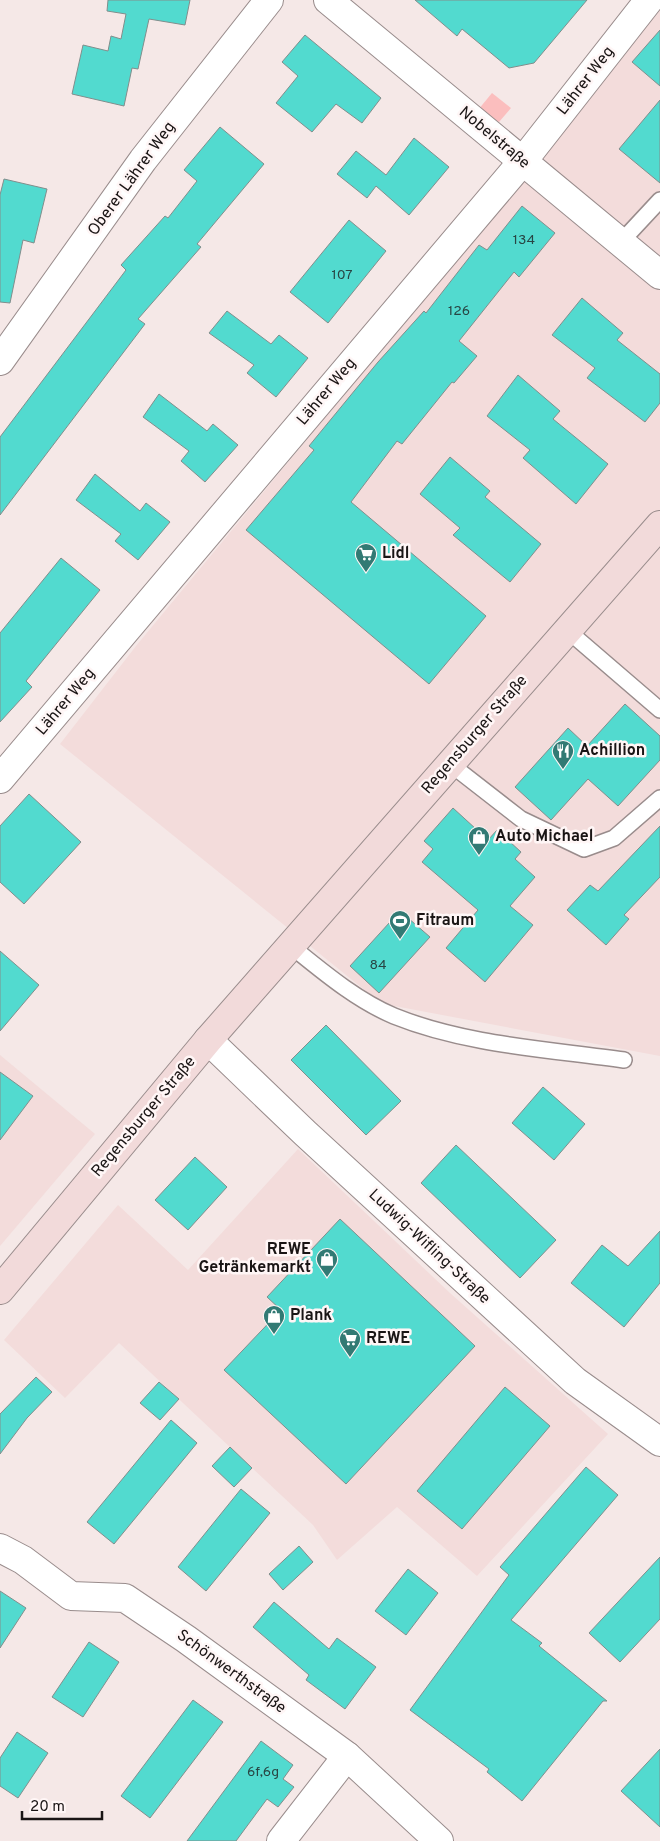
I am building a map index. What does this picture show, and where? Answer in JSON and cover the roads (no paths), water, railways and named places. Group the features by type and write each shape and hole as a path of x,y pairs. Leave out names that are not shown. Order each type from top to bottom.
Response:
{"main road":[{"name":"Regensburger Straße","path":"0,1290 208,1040 449,763 660,525"}],"street":[{"name":"Oberer Lährer Weg","path":"0,362 143,160 269,0"},
{"name":"Nobelstraße","path":"328,0 660,275"},
{"name":"Lährer Weg","path":"0,779 522,162 649,0"},
{"name":"Ludwig-Wifling-Straße","path":"208,1040 305,1133 576,1381 660,1442"},
{"name":"Schönwerthstraße","path":"0,1548 23,1560 71,1596 126,1598 348,1756 439,1841"},
{"path":"281,1841 348,1756"}],"lane":[{"path":"620,243 660,200"},
{"path":"566,630 660,710"},
{"path":"449,763 521,819 584,849 614,838 660,798"},
{"path":"291,946 360,998 393,1016 484,1041 624,1060"}],"place":[{"name":"Lidl","path":"366,573"},
{"name":"Achillion","path":"563,770"},
{"name":"Auto Michael","path":"479,856"},
{"name":"Fitraum","path":"400,940"},
{"name":"REWE Getränkemarkt","path":"327,1278"},
{"name":"Plank","path":"274,1335"},
{"name":"REWE","path":"350,1358"}]}
